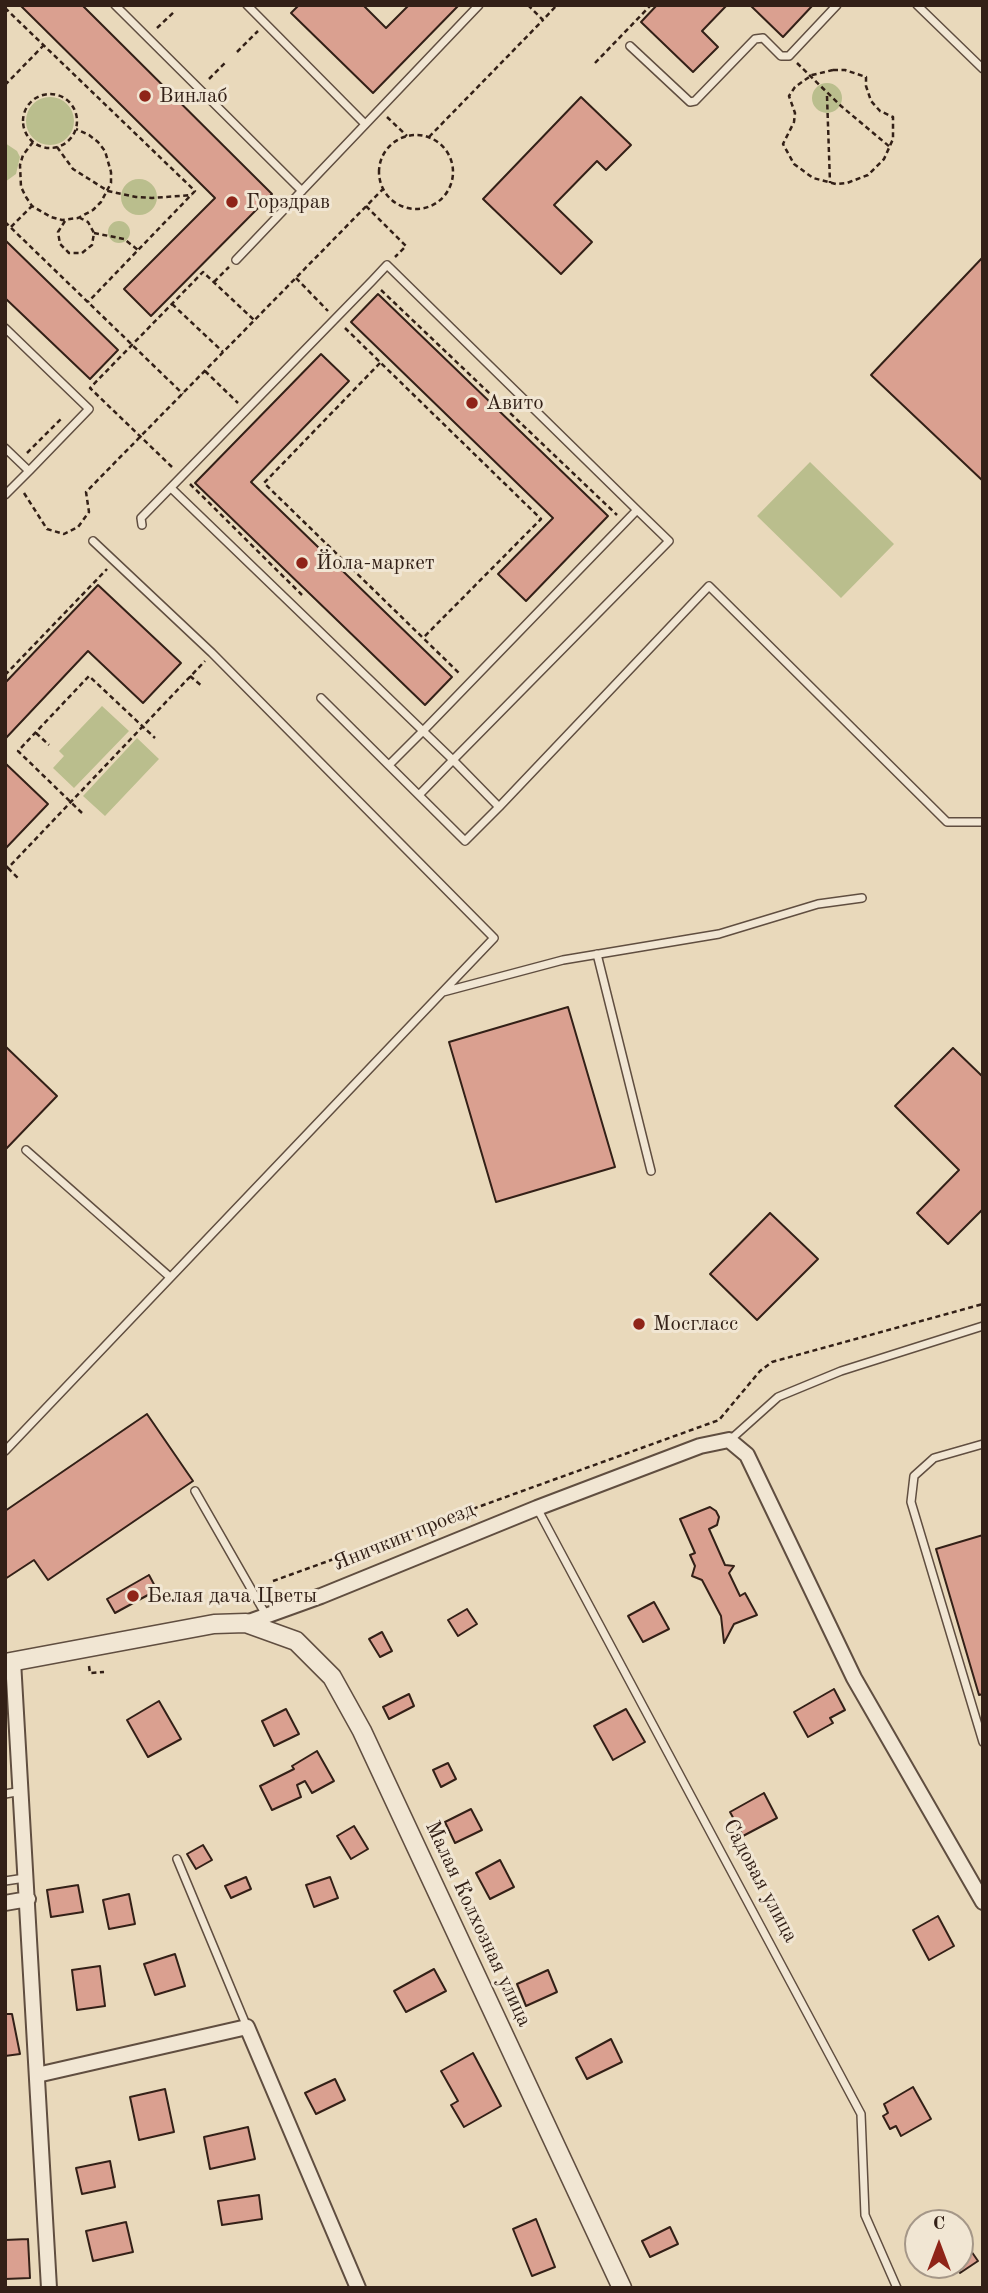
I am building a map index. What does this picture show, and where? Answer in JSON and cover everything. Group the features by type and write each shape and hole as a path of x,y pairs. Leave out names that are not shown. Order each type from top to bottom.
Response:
{"street":[{"name":"Яничкин проезд","path":"9,1662 214,1624 246,1623 321,1596 537,1508 701,1446 729,1440"},
{"path":"729,1440 747,1455 854,1678 983,1902"},
{"name":"Малая Колхозная улица","path":"246,1623 296,1641 332,1677 362,1731 622,2288"},
{"path":"9,1662 22,1791 48,2288"},
{"path":"5,1903 28,1899"},
{"path":"37,2075 247,2027 358,2288"}],"lane":[{"path":"115,5 302,191"},
{"path":"247,5 365,124"},
{"path":"236,260 479,5"},
{"path":"630,46 690,102 695,101 755,39 763,38 781,56 789,55 837,5"},
{"path":"917,5 983,69"},
{"path":"142,525 141,518 387,265 669,541 419,795"},
{"path":"5,328 89,409 5,495"},
{"path":"5,448 29,471"},
{"path":"171,488 499,807"},
{"path":"389,765 637,510"},
{"path":"5,1451 494,938 212,653 93,541"},
{"path":"321,698 465,841 709,586 947,822 983,822"},
{"path":"442,992 563,960 719,934 818,904 862,898"},
{"path":"597,954 651,1171"},
{"path":"26,1150 170,1277"},
{"path":"729,1440 778,1398 841,1371 983,1326"},
{"path":"983,1444 934,1458 914,1476 911,1502 983,1742"},
{"path":"195,1491 266,1616"},
{"name":"Садовая улица","path":"537,1508 860,2114 864,2215 897,2288"},
{"path":"5,1794 22,1791"},
{"path":"177,1859 247,2027"},
{"path":"5,1881 27,1877"}],"path":[{"path":"528,5 543,20"},
{"path":"429,137 557,5"},
{"path":"596,63 651,5"},
{"path":"5,8 195,191 88,302"},
{"path":"155,31 175,11"},
{"path":"237,52 258,31"},
{"path":"5,85 44,45"},
{"path":"789,55 827,93 890,147"},
{"path":"206,82 226,62"},
{"path":"833,70 845,70 866,77 871,102 880,111 893,117 890,147 884,159 868,175 847,183 830,183 813,178 803,172 788,155 783,144 794,122 795,113 789,96 795,87 810,76 833,70"},
{"path":"827,93 830,183"},
{"path":"44,95 61,96 68,101 76,115 76,129 70,139 57,147 47,148 33,142 27,135 23,118 30,103 44,95"},
{"path":"386,116 407,136"},
{"path":"33,142 23,155 19,176 26,197 32,206 51,218 78,218 93,210 108,191 111,172 105,150 89,135 76,129"},
{"path":"407,136 429,137 445,148 453,165 452,184 433,206 414,209 396,203 383,188 379,170 381,160 392,144 407,136"},
{"path":"57,147 74,169 87,180 108,191 152,198 192,194"},
{"path":"18,482 47,529 64,534 78,527 89,512 86,492 383,188"},
{"path":"11,228 32,206"},
{"path":"366,206 406,246 387,265"},
{"path":"68,219 61,226 58,238 60,244 69,253 82,253 92,245 94,233 88,222 78,218"},
{"path":"5,222 183,394"},
{"path":"94,233 124,239 138,250"},
{"path":"214,282 236,260"},
{"path":"19,461 204,272 254,320"},
{"path":"296,278 541,519 423,638"},
{"path":"372,281 617,515"},
{"path":"172,304 223,352"},
{"path":"381,363 264,483 463,677"},
{"path":"205,371 245,411"},
{"path":"90,388 308,601"},
{"path":"5,675 114,561"},
{"path":"20,880 7,867 212,653"},
{"path":"82,813 18,751 89,676 155,738"},
{"path":"190,676 202,687"},
{"path":"36,733 49,745"},
{"path":"273,1581 719,1420 760,1371 772,1362 983,1304"}],"green space":[{"path":"827,83 833,84 841,92 841,104 833,112 827,113 821,112 813,104 812,98 813,92 821,84"},
{"path":"50,97 67,104 74,121 67,138 50,145 33,138 26,121 33,104"},
{"path":"5,143 17,151 20,157 16,174 5,182"},
{"path":"139,179 152,184 157,197 152,210 139,215 126,210 121,197 126,184"},
{"path":"119,221 129,228 130,232 123,242 119,243 109,236 108,232 115,222"},
{"path":"810,462 894,544 841,598 757,516"},
{"path":"102,706 129,731 74,788 53,768 64,756 59,751"},
{"path":"137,738 159,759 105,816 83,796"}],"building":[{"path":"20,5 82,5 272,194 151,316 124,289 215,198"},
{"path":"299,5 363,5 386,28 409,5 459,5 373,93 291,13"},
{"path":"657,5 727,5 702,31 718,47 693,72 641,22"},
{"path":"750,5 813,5 783,37"},
{"path":"581,97 631,145 606,170 597,161 554,205 592,242 561,274 483,199"},
{"path":"5,240 118,350 90,379 5,298"},
{"path":"983,257 983,481 871,375"},
{"path":"378,294 608,516 526,601 498,574 553,518 351,322"},
{"path":"321,354 349,381 251,482 452,677 425,705 195,483"},
{"path":"98,585 181,663 143,703 88,651 5,739 5,683"},
{"path":"5,763 48,804 5,849"},
{"path":"568,1007 615,1167 496,1202 449,1042"},
{"path":"5,1046 57,1096 5,1150"},
{"path":"953,1048 983,1077 983,1209 948,1244 917,1213 959,1170 895,1106"},
{"path":"770,1213 818,1259 757,1320 710,1274"},
{"path":"147,1414 193,1481 48,1580 34,1560 5,1579 5,1511"},
{"path":"710,1507 719,1517 717,1525 709,1529 725,1565 734,1566 729,1573 740,1596 745,1593 757,1615 734,1624 724,1643 721,1616 702,1580 692,1576 695,1566 690,1555 695,1553 680,1519"},
{"path":"983,1535 983,1694 979,1695 936,1549"},
{"path":"149,1575 157,1590 115,1613 107,1599"},
{"path":"654,1602 669,1629 643,1642 628,1616"},
{"path":"467,1609 477,1624 458,1636 448,1620"},
{"path":"382,1632 392,1651 380,1657 369,1639"},
{"path":"834,1689 845,1710 830,1718 833,1723 808,1737 794,1712"},
{"path":"409,1694 414,1706 389,1719 383,1707"},
{"path":"159,1701 181,1739 148,1757 127,1720"},
{"path":"286,1709 299,1734 274,1746 262,1721"},
{"path":"626,1709 645,1742 613,1760 594,1726"},
{"path":"317,1751 334,1781 312,1793 305,1781 297,1785 301,1797 272,1810 260,1786 294,1769 292,1766"},
{"path":"448,1763 456,1779 441,1787 433,1770"},
{"path":"764,1793 777,1818 743,1836 730,1812"},
{"path":"471,1809 482,1830 455,1843 445,1822"},
{"path":"354,1826 368,1849 351,1859 337,1836"},
{"path":"203,1845 212,1860 196,1869 187,1854"},
{"path":"500,1860 514,1887 490,1899 476,1873"},
{"path":"246,1877 251,1889 231,1898 225,1886"},
{"path":"330,1877 338,1898 314,1907 306,1885"},
{"path":"78,1885 83,1912 51,1917 47,1890"},
{"path":"129,1894 135,1924 109,1929 103,1900"},
{"path":"938,1916 954,1946 929,1960 913,1930"},
{"path":"175,1954 185,1986 155,1995 144,1964"},
{"path":"100,1966 105,2006 77,2010 72,1970"},
{"path":"434,1969 446,1991 406,2012 394,1991"},
{"path":"548,1970 557,1992 526,2006 517,1984"},
{"path":"5,2014 12,2014 20,2054 5,2056"},
{"path":"611,2039 622,2062 587,2079 576,2058"},
{"path":"473,2053 501,2106 464,2127 451,2105 458,2101 441,2071"},
{"path":"335,2079 345,2100 316,2114 305,2093"},
{"path":"913,2087 931,2119 901,2136 896,2126 890,2129 883,2116 888,2113 884,2104"},
{"path":"165,2089 174,2132 139,2140 130,2097"},
{"path":"248,2127 255,2159 210,2169 204,2137"},
{"path":"110,2161 115,2187 82,2194 76,2168"},
{"path":"259,2195 262,2219 222,2225 218,2201"},
{"path":"536,2219 555,2267 532,2276 513,2229"},
{"path":"126,2222 133,2252 93,2261 86,2231"},
{"path":"670,2227 678,2244 650,2257 642,2241"},
{"path":"28,2239 30,2278 5,2279 5,2240"}],"place":[{"name":"Винлаб","path":"145,96"},
{"name":"Горздрав","path":"232,202"},
{"name":"Авито","path":"472,403"},
{"name":"Йола-маркет","path":"302,563"},
{"name":"Мосгласс","path":"639,1324"},
{"name":"Белая дача Цветы","path":"133,1596"}]}
